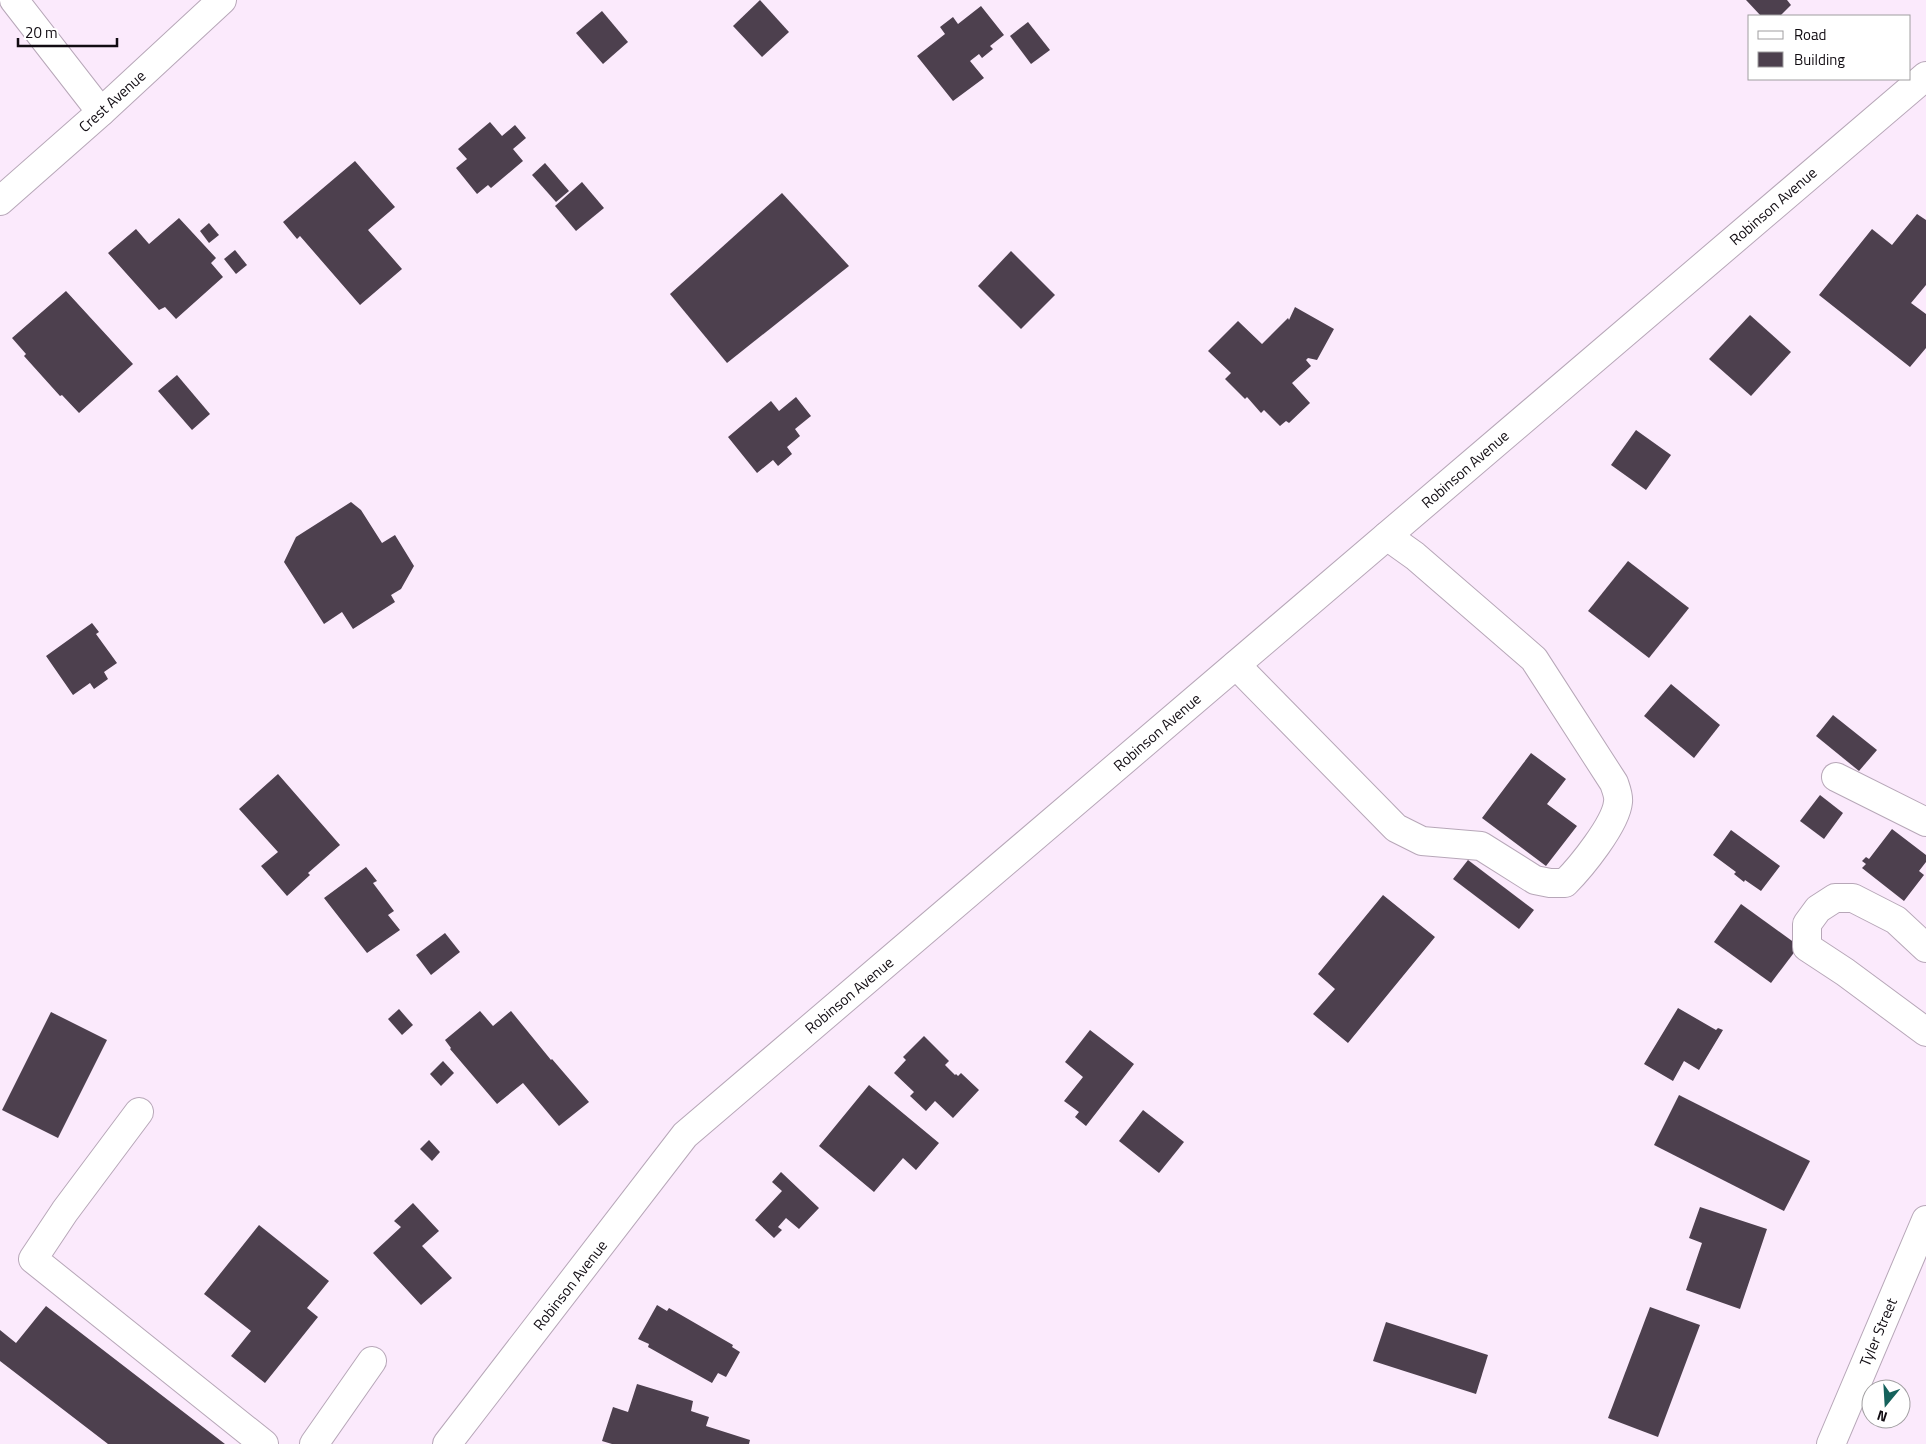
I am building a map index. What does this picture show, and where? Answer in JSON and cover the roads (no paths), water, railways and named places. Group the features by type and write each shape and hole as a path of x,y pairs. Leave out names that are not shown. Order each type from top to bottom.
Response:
{"street":[{"path":"14,0 101,112"},
{"name":"Crest Avenue","path":"0,201 101,112 222,0"},
{"name":"Robinson Avenue","path":"447,1444 685,1136 1926,76"},
{"path":"1236,665 1396,828 1422,841 1481,846 1535,880 1564,883 1576,872 1614,819 1619,801 1614,783 1534,659 1415,556 1387,536"},
{"path":"1836,777 1926,822"},
{"path":"1926,948 1896,920 1853,898 1834,898 1818,909 1806,924 1807,947 1845,972 1926,1032"},
{"path":"139,1112 65,1212 33,1259 264,1444"},
{"name":"Tyler Street","path":"1831,1444 1926,1220"},
{"path":"314,1444 372,1361"}]}
